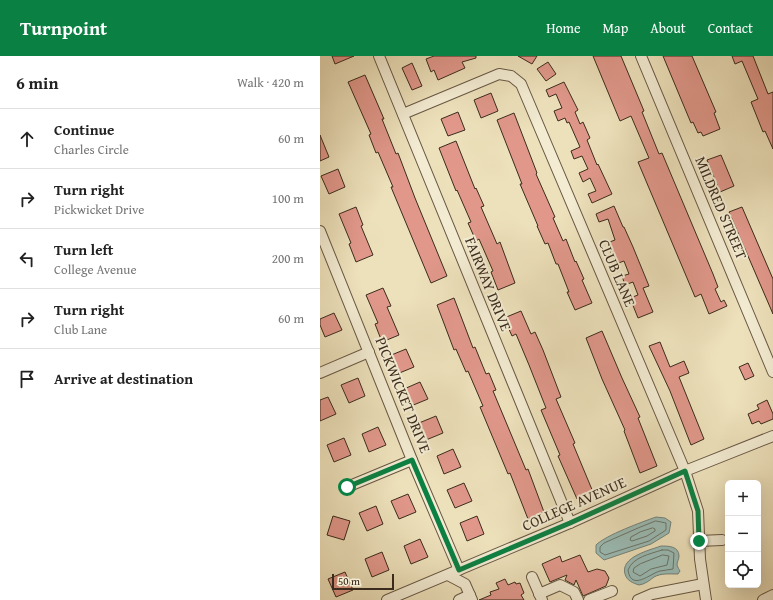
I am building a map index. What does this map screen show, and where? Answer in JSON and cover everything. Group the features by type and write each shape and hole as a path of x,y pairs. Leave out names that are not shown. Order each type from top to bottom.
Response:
{"street":[{"name":"FAIRWAY DRIVE","path":"379,56 570,523"},
{"name":"MILDRED STREET","path":"641,56 773,372"},
{"name":"CLUB LANE","path":"403,114 499,74 511,76 522,84 685,471 698,511 699,541 706,600"},
{"name":"PICKWICKET DRIVE","path":"320,231 323,249 369,352 412,460 459,570"},
{"path":"320,373 369,352"},
{"name":"COLLEGE AVENUE","path":"387,600 570,523 685,471 773,436"},
{"path":"347,487 412,460"},
{"path":"699,541 722,540"},
{"path":"465,584 473,564"},
{"path":"448,575 465,584 471,598 459,600"},
{"path":"532,577 540,597 560,585 574,592 578,600"},
{"path":"638,600 652,594 668,595 703,584"},
{"path":"590,600 612,591"},
{"path":"763,600 773,596"}],"water":[{"path":"656,517 665,518 671,522 669,533 651,544 604,560 596,553 596,545 601,541 624,529"},
{"path":"661,546 673,547 679,553 677,565 680,571 678,574 660,575 639,585 629,580 625,574 627,563 643,552"}],"building":[{"path":"332,56 354,56 335,64"},
{"path":"434,56 476,56 476,58 462,62 465,68 438,80 434,70 431,72 426,59"},
{"path":"518,56 537,56 532,64"},
{"path":"593,56 621,56 644,111 642,112 659,154 662,153 713,274 718,287 715,289 721,302 724,300 727,306 709,314 701,294 695,297 638,162 649,158 631,116 620,121"},
{"path":"663,56 692,56 716,112 714,113 720,129 703,136 701,132 698,133 693,122 691,123"},
{"path":"732,56 753,56 768,94 773,92 773,149 765,131 763,132 751,102 758,99 742,61 735,64"},
{"path":"548,62 556,74 546,81 537,69"},
{"path":"412,63 422,86 412,90 402,68"},
{"path":"365,75 447,276 431,283 391,187 393,187 378,152 376,153 369,135 371,134 348,82"},
{"path":"564,82 578,110 575,112 580,124 583,122 590,138 587,140 597,165 598,164 612,194 592,203 588,194 596,191 590,178 583,182 579,173 588,169 582,156 574,159 571,151 580,147 569,122 567,123 565,118 558,121 554,111 562,108 556,94 549,97 546,90"},
{"path":"491,93 498,111 481,118 474,100"},
{"path":"458,112 465,130 448,136 441,119"},
{"path":"514,113 537,173 536,174 555,217 553,218 563,241 566,239 575,262 576,261 584,279 582,280 592,303 575,310 567,292 569,292 558,264 556,264 548,243 545,244 537,226 497,120"},
{"path":"320,135 329,157 320,161"},
{"path":"456,141 475,189 476,188 484,206 481,207 497,244 500,242 515,283 498,290 491,272 493,271 479,239 476,241 468,223 471,222 457,190 456,191 439,148"},
{"path":"721,155 734,186 720,192 707,160"},
{"path":"338,169 345,187 329,194 321,176"},
{"path":"614,206 649,286 643,288 653,312 638,318 630,298 638,295 633,282 625,285 622,276 629,274 624,261 616,264 607,243 615,240 608,219 599,222 596,214"},
{"path":"356,207 363,225 361,226 373,255 356,262 349,244 351,243 339,214"},
{"path":"742,207 773,279 773,314 729,212"},
{"path":"383,288 391,306 387,307 399,335 382,342 375,324 378,323 366,295"},
{"path":"454,298 473,348 475,347 486,374 489,373 496,390 493,391 526,470 528,469 544,512 528,519 510,473 508,474 480,407 483,406 468,371 466,372 456,349 454,350 437,305"},
{"path":"521,311 531,334 535,332 543,350 561,397 556,399 575,443 573,444 593,492 577,499 558,456 560,455 541,410 546,408 529,365 516,334 512,336 504,318"},
{"path":"334,313 342,330 325,337 320,325 320,319"},
{"path":"602,331 640,417 638,418 657,466 640,473 624,431 625,430 602,379 586,338"},
{"path":"660,342 670,367 684,361 689,373 679,377 704,439 691,445 670,391 649,346"},
{"path":"406,349 414,367 397,374 389,356"},
{"path":"748,363 754,376 745,380 739,367"},
{"path":"358,378 365,396 349,403 341,385"},
{"path":"420,382 428,399 411,406 404,389"},
{"path":"328,397 336,414 320,421 320,400"},
{"path":"767,400 773,414 773,419 761,424 759,421 752,424 748,414 759,409 757,405"},
{"path":"436,416 443,433 426,440 419,423"},
{"path":"378,427 386,445 369,452 362,434"},
{"path":"344,438 351,455 334,462 327,445"},
{"path":"453,449 461,467 444,474 437,456"},
{"path":"464,483 472,501 455,508 447,490"},
{"path":"408,494 416,512 399,519 391,501"},
{"path":"376,506 383,524 367,531 359,513"},
{"path":"333,516 350,521 344,540 327,535"},
{"path":"477,516 484,534 467,541 460,523"},
{"path":"420,539 428,557 411,564 404,546"},
{"path":"382,552 389,570 372,577 365,559"},
{"path":"580,555 588,572 597,569 605,571 609,578 606,586 583,596 576,580 574,585 565,580 567,575 550,582 542,564 560,556 562,562"},
{"path":"345,572 353,590 336,597 328,579"},
{"path":"505,579 508,585 515,582 516,584 520,583 524,593 521,595 524,600 479,600 491,595 490,592 499,589 496,583"}],"route":[{"path":"347,487 412,460 459,570 570,523 685,471 698,511 699,541"}]}
